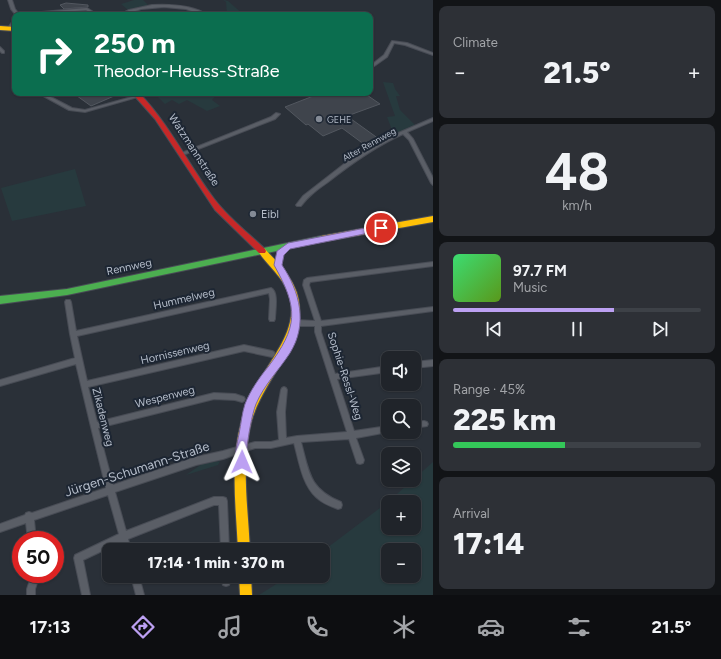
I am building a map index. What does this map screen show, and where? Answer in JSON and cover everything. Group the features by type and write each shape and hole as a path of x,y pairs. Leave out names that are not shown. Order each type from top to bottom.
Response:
{"main road":[{"path":"0,28 12,26"},
{"name":"Watzmannstraße","path":"139,96 164,124 181,154 213,202 224,215 278,265 288,281 296,306 295,332 287,350 262,383 250,404 241,448 244,543"},
{"name":"Rennweg","path":"0,300 74,290 262,251 433,219"},
{"path":"241,256 251,240"},
{"path":"278,265 280,254 288,246"}],"street":[{"path":"10,0 13,9 16,12"},
{"path":"130,12 138,9 170,7 190,8 199,12"},
{"path":"54,12 89,9 92,12"},
{"path":"373,66 386,56 393,42 406,44 433,54"},
{"name":"Watzmannstraße","path":"46,96 78,111 92,111 132,96"},
{"path":"181,154 266,121 278,114"},
{"name":"Alter Rennweg","path":"299,205 305,198 350,162 391,138 405,133 433,119"},
{"path":"405,133 411,139 433,183"},
{"name":"Sophie-Ressl-Weg","path":"360,460 318,332 318,324 306,285 307,280 433,264"},
{"name":"Hummelweg","path":"73,334 271,290 273,299 272,319"},
{"name":"Zikadenweg","path":"68,302 84,385 126,543"},
{"path":"318,324 433,309"},
{"name":"Sophie-Ressl-Weg","path":"296,323 318,324"},
{"name":"Hornissenweg","path":"84,385 244,348 272,354"},
{"path":"0,383 79,360"},
{"path":"421,365 433,363"},
{"path":"333,377 381,370"},
{"path":"283,441 281,412 284,390"},
{"name":"Wespenweg","path":"94,426 214,396 242,399"},
{"name":"Sophie-Ressl-Weg","path":"331,436 381,431"},
{"name":"Jürgen-Schumann-Straße","path":"0,528 29,516 196,461 223,455 241,448 255,445 270,445 297,438 331,436"},
{"path":"297,438 309,482 319,497 338,505"},
{"path":"86,595 78,558 124,536 214,501 223,501 225,543"},
{"path":"29,516 31,531"},
{"path":"31,595 30,589 32,583"},
{"path":"137,583 140,595"}],"green space":[{"path":"134,0 143,0 149,6 128,10 121,4"},
{"path":"223,0 228,1 241,12 227,12 226,2"},
{"path":"383,82 393,83 400,96 396,96 400,110 415,125 394,135 387,117 395,116"},
{"path":"157,96 215,96 212,100 220,106 207,111 187,100 179,104 172,100 165,104"},
{"path":"75,169 86,206 12,221 1,188"},
{"path":"220,461 218,465 186,475 202,464"},
{"path":"433,462 433,595 259,595 278,583 330,583 330,546 381,507 381,535 421,535 421,495 396,495 405,487 421,487 421,473"}],"building":[{"path":"66,3 88,5 88,7 64,9 60,5"},
{"path":"77,96 114,96 91,106"},
{"name":"GEHE","path":"313,96 368,96 380,104 347,116 379,139 365,145 342,128 323,136 308,124 306,125 285,107"}],"traffic: fast":[{"path":"0,300 67,292 321,239"}],"traffic: slow":[{"path":"0,28 12,29"},
{"path":"321,239 433,219"},
{"path":"244,543 241,454 246,422 255,398 290,338 296,319 295,298 284,276 262,251"},
{"path":"245,583 246,595"}],"traffic: jam":[{"path":"138,96 167,131 217,208 262,251"}],"place":[{"name":"GEHE","path":"319,119"},
{"name":"Eibl","path":"253,214"}],"route":[{"path":"242,462 241,448 250,404 262,383 287,350 295,332 297,314 296,306 288,281 278,265 280,254 288,246 381,228"}]}
